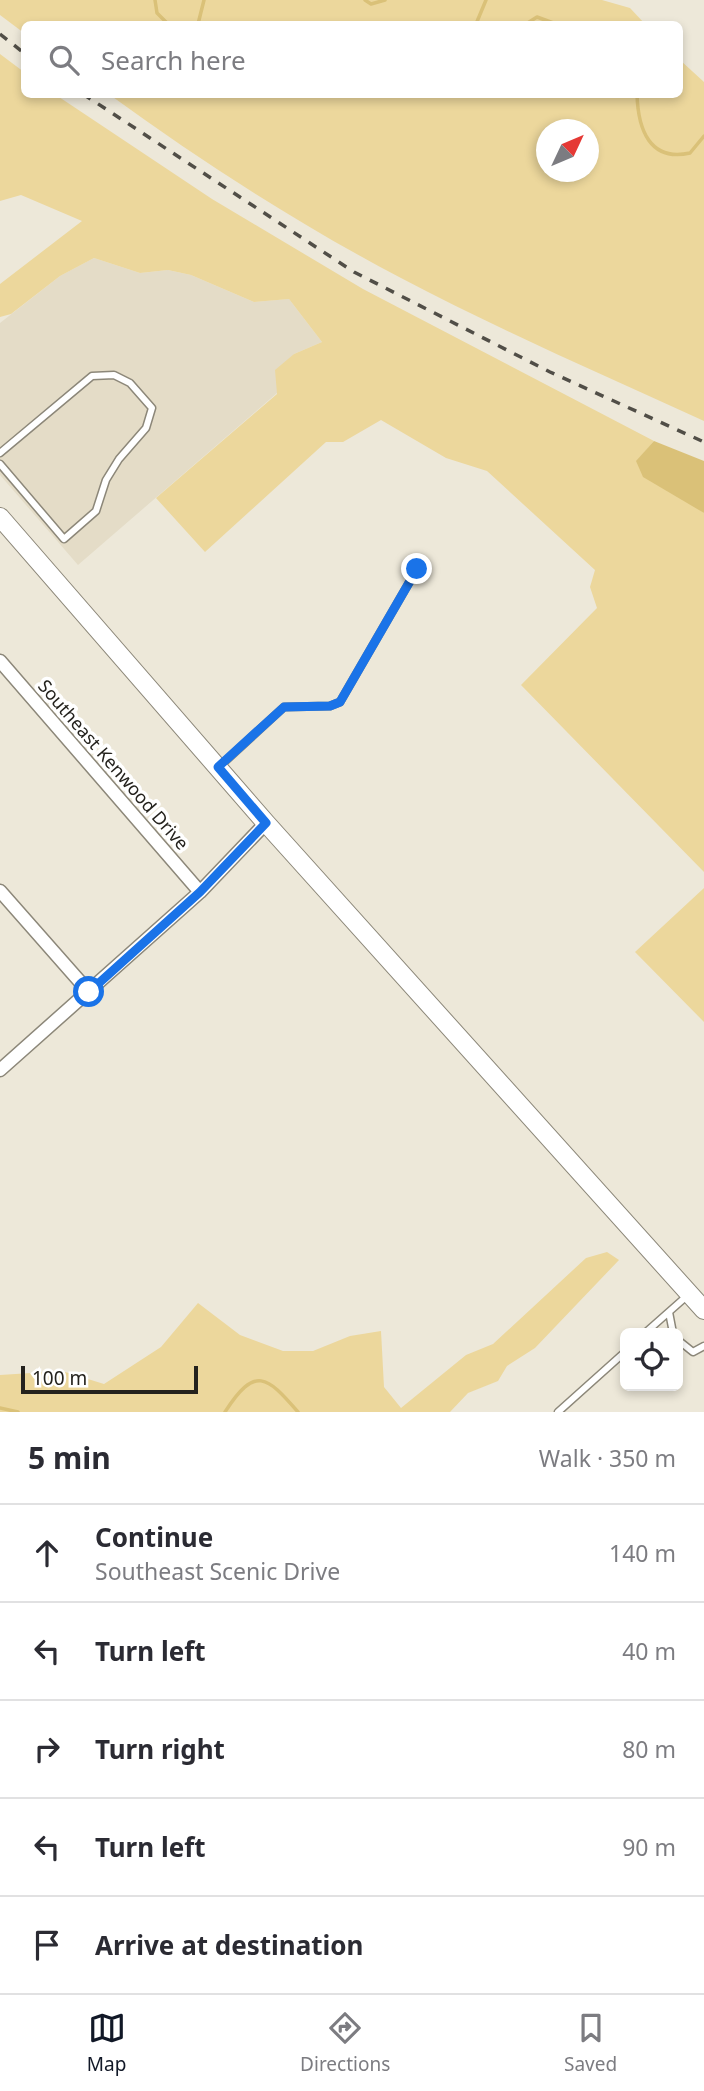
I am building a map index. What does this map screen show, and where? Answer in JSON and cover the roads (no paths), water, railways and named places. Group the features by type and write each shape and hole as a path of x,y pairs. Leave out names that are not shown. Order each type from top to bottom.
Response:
{"main road":[{"path":"0,517 266,823 704,1310"}],"street":[{"name":"Southeast Kenwood Drive","path":"0,661 200,892"},
{"path":"0,1070 200,892 266,823"},
{"path":"0,891 89,992"}],"lane":[{"path":"0,453 92,376 114,374 152,408 146,428 119,459 106,480 96,511 64,539 0,464"},
{"path":"218,767 284,707 330,706 340,702 417,569"},
{"path":"651,1328 690,1293"},
{"path":"669,1312 672,1328"},
{"path":"683,1344 693,1352 704,1346"},
{"path":"558,1412 620,1356"}],"waterway":[{"path":"155,0 157,13 165,21"},
{"path":"199,21 204,0"},
{"path":"365,0 371,4 385,0"},
{"path":"477,21 486,0"},
{"path":"531,21 537,17 548,21"},
{"path":"637,98 644,131 656,148 676,155 690,153 704,136"},
{"path":"225,1412 245,1387 261,1381 278,1390 298,1412"},
{"path":"0,1408 18,1412"}],"railway":[{"path":"0,34 21,51"},
{"path":"89,98 354,272 550,372 704,442"}]}
